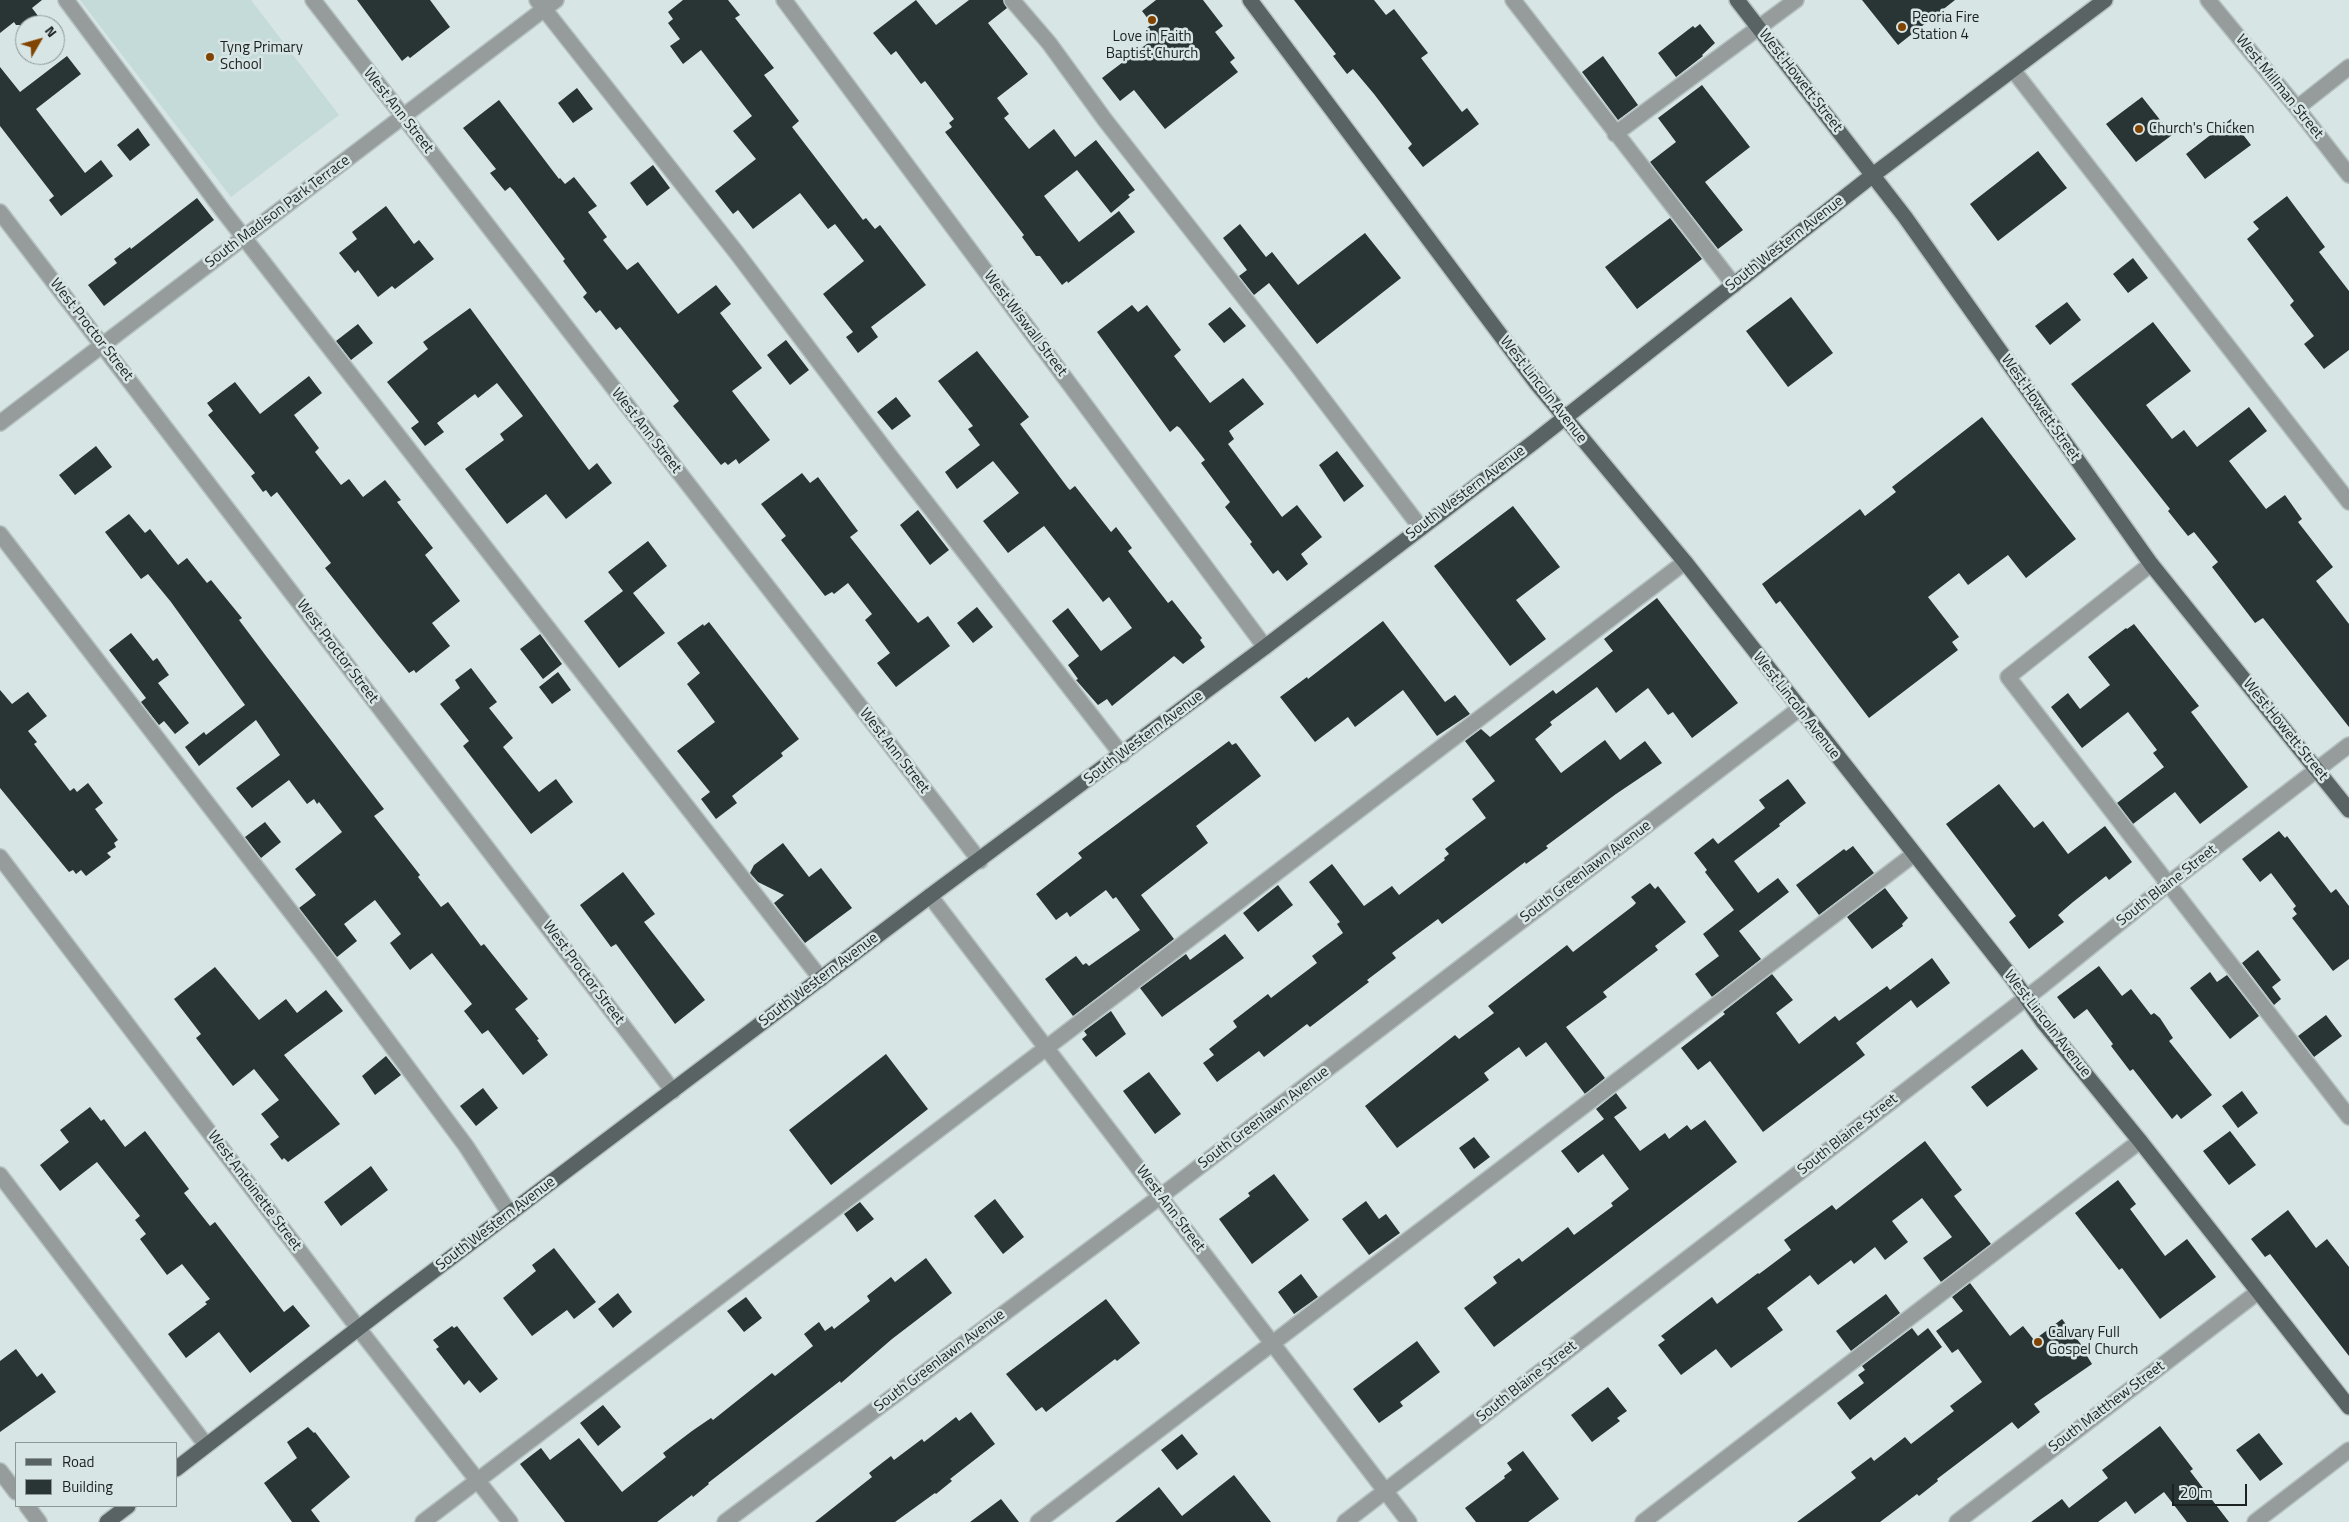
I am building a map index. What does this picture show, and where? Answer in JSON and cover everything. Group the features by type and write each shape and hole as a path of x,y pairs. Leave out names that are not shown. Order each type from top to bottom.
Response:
{"main road":[{"name":"West Lincoln Avenue","path":"1250,0 1563,418 1685,562 1799,710 2349,1407"},
{"name":"West Howett Street","path":"1737,0 1905,217 2151,564 2349,810"},
{"name":"South Western Avenue","path":"178,1467 358,1328 673,1092 930,896 980,861 1266,647 1563,418 1873,175 2105,0"},
{"path":"107,1522 127,1507"}],"street":[{"path":"66,0 224,212 821,979"},
{"name":"West Ann Street","path":"313,0 980,861"},
{"name":"West Wiswall Street","path":"784,0 1266,647"},
{"path":"1012,0 1048,43 1105,120 1306,377 1421,528"},
{"path":"1512,0 1734,285"},
{"path":"1615,134 1796,0"},
{"name":"West Millman Street","path":"2208,0 2297,108 2349,175"},
{"path":"546,3 890,456 1122,755"},
{"name":"South Madison Park Terrace","path":"0,423 403,118 546,3"},
{"path":"2297,108 2349,67"},
{"path":"2012,70 2349,502"},
{"name":"West Proctor Street","path":"0,212 673,1092"},
{"path":"0,534 324,955 466,1146 510,1214"},
{"path":"423,1522 1685,562"},
{"path":"2151,564 2008,677 2349,1117"},
{"name":"South Greenlawn Avenue","path":"725,1522 1161,1196 1799,710"},
{"name":"South Blaine Street","path":"1344,1522 2026,998 2168,884 2349,745"},
{"path":"1038,1522 1913,855"},
{"name":"West Antoinette Street","path":"0,857 358,1328 510,1522"},
{"name":"West Ann Street","path":"930,896 1410,1522"},
{"path":"1643,1522 2140,1141"},
{"path":"0,1175 206,1445"},
{"name":"South Matthew Street","path":"1957,1522 2258,1292"},
{"path":"2255,1522 2349,1450"},
{"path":"0,1471 15,1491"},
{"path":"28,1507 39,1522"}],"shaded area":[{"name":"Tyng Primary School","path":"80,0 251,0 339,115 231,197"}],"building":[{"path":"0,0 42,0 32,8 37,15 15,15 15,24 14,22 0,33"},
{"path":"357,0 430,0 450,27 410,58 408,56 402,61"},
{"path":"683,0 728,0 740,15 735,18 774,68 764,75 799,121 792,127 863,220 866,218 875,229 880,225 926,285 871,327 878,337 858,353 846,337 853,332 823,294 864,261 835,224 828,229 800,193 753,229 738,210 733,214 715,191 756,159 733,131 752,116 701,50 683,64 670,46 680,39 668,23 673,19 668,12"},
{"path":"916,0 936,25 969,0 1003,0 1007,8 988,23 1028,74 997,98 1009,114 1004,118 1029,149 1054,129 1075,157 1096,140 1135,190 1128,195 1130,197 1111,213 1077,170 1044,196 1079,242 1119,211 1135,232 1068,283 1067,281 1062,285 1040,256 1036,256 1022,237 1024,235 945,132 952,127 949,123 954,119 925,81 921,84 896,51 891,55 873,33"},
{"path":"1156,0 1203,0 1223,26 1215,32 1235,58 1230,62 1238,72 1165,129 1134,90 1120,101 1102,78 1152,40 1144,30 1152,24 1142,11"},
{"path":"1294,0 1374,0 1386,15 1394,9 1428,53 1421,58 1462,112 1467,108 1479,124 1423,167 1408,148 1412,144 1374,94 1353,69 1347,74 1333,56 1336,54"},
{"name":"Peoria Fire Station 4","path":"1862,0 1955,0 1898,45"},
{"path":"1700,24 1715,43 1703,56 1676,77 1658,53 1693,26 1695,28"},
{"path":"67,56 81,74 36,109 85,173 101,160 113,176 61,216 49,200 54,196 0,126 0,67 20,92 55,65 65,65 65,58"},
{"path":"1603,56 1638,105 1618,120 1582,72"},
{"path":"1702,85 1750,147 1705,182 1743,230 1718,249 1650,162 1676,142 1658,118"},
{"path":"577,88 593,109 573,123 558,103"},
{"name":"Church's Chicken","path":"2142,97 2172,135 2136,162 2106,124"},
{"path":"499,100 559,179 565,184 574,177 597,206 588,212 607,237 603,240 627,270 638,262 678,314 716,285 731,304 720,313 762,368 732,391 770,440 739,464 736,459 728,465 725,462 721,465 673,406 679,401 620,327 616,330 600,310 596,313 583,297 587,293 563,261 565,259 513,190 510,187 505,191 490,173 496,169 463,128"},
{"path":"2231,119 2251,145 2205,179 2186,154"},
{"path":"138,128 150,145 130,161 117,145"},
{"path":"2038,151 2067,188 1998,241 1970,204"},
{"path":"653,165 670,188 647,206 630,183"},
{"path":"2287,196 2325,247 2319,252 2349,291 2349,350 2324,369 2304,344 2314,336 2290,305 2294,301 2247,239 2259,229 2253,222"},
{"path":"197,198 214,220 104,306 88,285 117,263 114,259 130,247 131,249"},
{"path":"386,206 414,244 419,240 434,259 395,289 392,286 378,297 358,270 355,273 339,253 357,239 352,232"},
{"path":"1670,218 1702,259 1637,309 1605,267"},
{"path":"1240,224 1266,257 1272,252 1298,285 1365,233 1401,278 1317,344 1269,283 1254,295 1239,276 1247,270 1223,238"},
{"path":"2133,258 2148,278 2128,293 2113,274"},
{"path":"1791,297 1833,353 1788,387 1746,331"},
{"path":"2067,302 2081,320 2050,345 2035,326"},
{"path":"1132,305 1138,312 1147,305 1181,350 1174,356 1210,403 1243,378 1264,404 1229,431 1234,439 1228,444 1282,517 1297,505 1322,537 1301,554 1308,564 1287,581 1278,570 1273,574 1250,544 1252,542 1225,507 1230,502 1201,463 1205,460 1180,428 1177,426 1170,432 1097,332"},
{"path":"1230,307 1246,326 1224,343 1208,324"},
{"path":"470,308 589,470 597,463 612,483 566,519 546,494 507,524 465,469 504,440 500,434 523,416 497,383 478,398 475,394 437,423 444,432 425,446 411,428 419,422 387,382 428,349 423,342"},
{"path":"2153,322 2191,371 2146,405 2172,439 2184,430 2197,447 2249,407 2267,431 2229,461 2266,509 2285,495 2302,519 2298,522 2333,567 2316,581 2349,624 2349,727 2263,618 2255,623 2212,567 2218,562 2194,532 2188,536 2168,511 2170,509 2071,384"},
{"path":"358,324 373,343 351,360 336,341"},
{"path":"786,340 809,370 790,385 767,355"},
{"path":"977,351 1029,417 1020,424 1068,488 1070,490 1075,486 1111,532 1116,527 1132,548 1128,551 1168,603 1172,600 1202,638 1200,640 1205,647 1183,664 1174,656 1112,706 1107,699 1098,705 1076,680 1078,679 1068,665 1079,656 1052,621 1068,608 1101,651 1132,628 1109,597 1103,602 1044,526 1008,553 983,521 1019,493 993,461 957,489 945,472 980,445 968,429 973,426 938,381"},
{"path":"309,376 322,393 294,415 319,448 315,452 341,485 349,479 363,497 385,480 401,500 397,502 433,548 425,555 460,601 432,623 450,646 416,673 414,670 409,673 378,635 325,568 331,563 277,492 271,497 266,490 263,492 251,476 255,473 208,415 213,411 207,403 235,382 260,414"},
{"path":"896,397 911,416 892,430 877,412"},
{"path":"1982,417 2076,539 2026,578 2008,555 1968,585 1959,573 1928,597 1959,637 1952,642 1958,650 1869,718 1780,601 1776,604 1762,584 1860,509 1865,516 1896,492 1892,487"},
{"path":"96,446 112,467 75,495 59,475"},
{"path":"1337,451 1364,486 1344,502 1319,465"},
{"path":"802,473 810,483 818,477 858,531 850,537 918,623 928,616 950,646 896,687 877,663 890,653 865,620 872,614 848,583 834,594 832,592 825,596 781,540 786,536 761,504"},
{"path":"1513,506 1560,567 1516,600 1546,639 1510,666 1434,566"},
{"path":"918,510 949,550 930,565 900,525"},
{"path":"129,514 145,533 150,529 178,565 187,558 207,583 211,580 242,618 239,620 266,656 384,809 374,816 420,875 418,877 441,907 448,902 481,946 484,944 528,999 515,1009 539,1039 537,1040 548,1055 523,1075 488,1030 482,1034 464,1011 472,1004 432,953 410,970 390,943 401,934 375,900 344,924 357,941 337,957 299,908 316,895 295,869 342,832 319,802 317,804 314,799 307,804 289,780 252,808 236,788 280,755 256,720 199,766 185,747 204,732 206,735 245,705 171,602 148,574 141,579 105,532"},
{"path":"648,541 667,566 633,593 665,633 619,668 584,621 623,591 608,572"},
{"path":"1657,598 1738,703 1692,738 1673,712 1668,715 1648,688 1616,713 1597,687 1550,722 1552,725 1535,739 1561,773 1605,740 1620,760 1645,741 1662,763 1616,794 1546,846 1548,848 1526,864 1525,862 1442,924 1438,919 1392,953 1396,958 1367,980 1369,982 1310,1027 1307,1024 1264,1057 1259,1051 1217,1082 1203,1063 1214,1055 1209,1049 1237,1027 1233,1021 1268,994 1271,998 1317,963 1312,956 1343,933 1337,924 1340,922 1309,882 1332,864 1364,906 1392,886 1399,895 1445,860 1444,858 1449,854 1445,849 1486,818 1472,799 1495,781 1465,741 1481,729 1490,737 1553,690 1556,694 1613,651 1604,639"},
{"path":"977,607 993,627 973,643 957,623"},
{"path":"1383,621 1445,702 1455,695 1470,714 1437,736 1403,690 1355,727 1348,717 1315,742 1280,697 1307,677 1308,679"},
{"path":"709,622 799,739 781,753 783,756 732,796 737,803 716,819 701,799 710,792 677,751 715,722 687,684 700,673 677,643 703,624 704,626"},
{"path":"2134,624 2199,706 2191,712 2248,787 2200,824 2175,792 2133,824 2117,803 2164,767 2153,753 2157,750 2128,712 2082,748 2051,707 2068,693 2080,709 2110,685 2088,657"},
{"path":"131,633 153,661 157,658 169,675 158,683 189,723 175,734 164,721 159,725 141,702 146,698 109,650"},
{"path":"540,634 562,664 543,679 520,649"},
{"path":"471,668 497,702 489,708 513,738 503,747 539,792 556,779 573,802 531,834 463,746 469,741 440,704 460,688 455,680"},
{"path":"558,672 571,690 552,704 539,687"},
{"path":"0,690 12,704 28,692 47,716 28,731 37,742 34,744 70,791 74,788 77,792 88,783 103,803 95,809 118,840 114,843 116,847 107,853 111,857 86,876 81,870 76,874 73,870 69,872 0,788"},
{"path":"1229,741 1232,745 1236,743 1261,776 1196,826 1208,843 1141,895 1174,939 1073,1016 1045,979 1076,956 1083,965 1086,963 1089,966 1140,930 1116,897 1113,899 1106,890 1070,917 1067,912 1056,920 1036,894 1082,858 1078,853"},
{"path":"1788,779 1806,803 1779,824 1780,826 1734,861 1758,893 1778,878 1789,892 1739,931 1761,959 1712,997 1695,974 1719,956 1703,934 1734,910 1705,872 1707,870 1694,853 1713,838 1718,844 1765,808 1759,800"},
{"path":"1999,784 2034,828 2043,821 2068,854 2105,826 2132,862 2109,880 2106,876 2073,902 2058,915 2064,922 2029,949 2009,922 2016,916 1946,824"},
{"path":"265,822 281,842 261,858 245,837"},
{"path":"2279,831 2285,838 2287,836 2331,893 2336,889 2349,906 2349,959 2333,971 2292,918 2297,914 2293,909 2296,906 2271,873 2260,882 2242,859"},
{"path":"783,843 809,877 821,868 852,908 805,943 774,903 784,895 758,882 750,873 754,865"},
{"path":"1853,846 1874,873 1819,915 1796,885 1844,849 1846,851"},
{"path":"623,872 655,914 644,922 705,1000 675,1024 616,944 611,947 580,905"},
{"path":"1650,883 1655,889 1658,886 1686,922 1655,946 1658,950 1603,992 1607,997 1566,1027 1605,1078 1585,1094 1546,1042 1526,1057 1519,1047 1484,1073 1489,1080 1397,1148 1365,1106 1455,1035 1459,1039 1494,1013 1488,1006 1567,945 1573,952 1633,906 1636,903 1631,897"},
{"path":"1278,885 1293,905 1258,932 1243,913"},
{"path":"1885,888 1908,918 1902,924 1903,926 1872,949 1847,917"},
{"path":"1225,934 1244,958 1162,1017 1140,988 1186,954 1190,960"},
{"path":"2258,950 2281,980 2272,987 2281,999 2274,1005 2242,963"},
{"path":"1932,958 1950,983 1917,1008 1911,1000 1856,1043 1865,1055 1763,1132 1710,1061 1698,1070 1681,1048 1772,974 1793,1000 1776,1013 1799,1044 1835,1016 1839,1021 1887,986 1890,990"},
{"path":"2099,966 2122,996 2131,989 2151,1015 2154,1013 2160,1018 2173,1038 2169,1041 2212,1095 2181,1119 2177,1114 2172,1119 2133,1069 2130,1071 2087,1009 2074,1019 2057,997"},
{"path":"215,967 259,1020 286,999 297,1013 326,990 343,1011 284,1055 340,1124 288,1162 284,1158 282,1160 270,1144 279,1137 261,1114 279,1100 254,1069 233,1086 196,1038 201,1034 174,999"},
{"path":"2210,972 2217,982 2227,975 2259,1016 2230,1039 2190,988"},
{"path":"1111,1011 1126,1034 1096,1057 1082,1039 1087,1035 1084,1031"},
{"path":"2326,1015 2342,1036 2314,1057 2298,1036"},
{"path":"2022,1049 2038,1069 1987,1107 1971,1087"},
{"path":"886,1054 928,1109 831,1185 789,1130"},
{"path":"386,1056 401,1075 375,1095 362,1076"},
{"path":"1149,1072 1181,1114 1155,1134 1123,1091"},
{"path":"483,1088 498,1108 476,1126 460,1106"},
{"path":"2242,1091 2258,1113 2238,1128 2222,1106"},
{"path":"1616,1093 1627,1108 1614,1117 1640,1151 1665,1133 1669,1139 1687,1125 1691,1130 1705,1120 1737,1162 1494,1347 1464,1308 1497,1283 1493,1277 1519,1258 1522,1262 1568,1227 1574,1235 1613,1206 1611,1203 1629,1189 1603,1154 1578,1173 1561,1151 1604,1119 1596,1109"},
{"path":"90,1107 101,1121 104,1119 125,1147 145,1131 189,1189 184,1193 210,1226 215,1222 284,1312 293,1305 310,1326 250,1373 219,1332 186,1358 168,1334 207,1304 205,1302 210,1299 182,1264 167,1275 140,1239 146,1234 135,1220 140,1216 97,1162 60,1191 40,1165 69,1142 60,1130"},
{"path":"2230,1131 2256,1165 2229,1185 2203,1151"},
{"path":"1474,1137 1490,1157 1474,1169 1459,1148"},
{"path":"1925,1141 1962,1190 1954,1196 1991,1244 1941,1282 1923,1258 1952,1237 1922,1198 1892,1221 1908,1242 1885,1260 1875,1247 1854,1264 1851,1260 1818,1285 1810,1275 1767,1308 1783,1330 1731,1368 1716,1349 1681,1375 1658,1345 1665,1340 1661,1336 1712,1297 1717,1304 1759,1274 1791,1250 1784,1240 1832,1205 1836,1210"},
{"path":"371,1166 388,1190 341,1226 324,1202"},
{"path":"1274,1174 1309,1220 1252,1264 1219,1219 1250,1196 1248,1193"},
{"path":"2118,1180 2136,1204 2130,1209 2165,1256 2187,1239 2216,1277 2160,1319 2122,1268 2119,1270 2075,1213"},
{"path":"995,1199 1024,1237 1003,1254 974,1216"},
{"path":"1366,1201 1379,1219 1386,1214 1400,1233 1369,1255 1342,1219"},
{"path":"860,1202 874,1219 857,1232 844,1214"},
{"path":"2288,1210 2316,1248 2327,1239 2349,1267 2349,1356 2270,1254 2265,1257 2251,1239"},
{"path":"554,1248 596,1302 574,1319 567,1310 532,1336 503,1298 536,1271 532,1265"},
{"path":"926,1258 952,1293 892,1339 841,1383 840,1381 708,1483 693,1497 692,1495 657,1522 565,1522 520,1464 541,1448 550,1460 579,1438 622,1492 666,1457 663,1453 711,1418 713,1420 772,1373 775,1376 813,1346 804,1334 819,1322 825,1331 832,1326 834,1329 870,1301 867,1296 891,1277 895,1282"},
{"path":"1301,1274 1318,1297 1294,1314 1278,1292"},
{"path":"1970,1283 2010,1336 2023,1326 2034,1340 2062,1319 2089,1355 2087,1356 2092,1364 2034,1404 2040,1412 2018,1429 2012,1422 1937,1479 1938,1481 1919,1496 1917,1494 1880,1522 1797,1522 1856,1478 1851,1472 1871,1457 1874,1461 1905,1437 1911,1444 1954,1411 1950,1406 1982,1382 1958,1349 1952,1353 1936,1331 1963,1311 1952,1297"},
{"path":"618,1293 632,1312 613,1328 598,1309"},
{"path":"1886,1294 1900,1313 1851,1351 1836,1331"},
{"path":"746,1297 762,1318 744,1332 727,1311"},
{"path":"1106,1299 1140,1343 1117,1361 1115,1359 1046,1412 1042,1407 1036,1411 1006,1374"},
{"path":"452,1326 454,1328 457,1326 498,1379 480,1393 469,1380 464,1385 436,1349 439,1347 433,1340"},
{"path":"1912,1328 1918,1336 1928,1328 1942,1347 1850,1420 1837,1403 1864,1383 1858,1375 1865,1370 1862,1366"},
{"path":"1417,1341 1440,1372 1400,1402 1403,1406 1379,1423 1353,1389"},
{"path":"16,1349 37,1377 42,1373 56,1392 0,1432 0,1361"},
{"path":"1608,1387 1627,1411 1617,1418 1620,1421 1592,1442 1571,1415"},
{"path":"603,1405 621,1427 598,1446 580,1423"},
{"path":"971,1412 995,1444 950,1479 952,1481 936,1494 895,1522 815,1522 872,1477 869,1473 891,1456 894,1460 922,1439 924,1442 956,1417 959,1421"},
{"path":"2160,1426 2193,1469 2190,1471 2229,1522 2187,1522 2164,1492 2135,1514 2126,1501 2098,1522 2031,1522 2062,1499 2069,1508 2108,1478 2102,1470"},
{"path":"308,1427 315,1432 350,1477 311,1510 320,1522 292,1522 264,1483 297,1458 287,1442"},
{"path":"2259,1433 2283,1464 2260,1481 2236,1450"},
{"path":"1182,1434 1198,1454 1177,1470 1161,1450"},
{"path":"1523,1451 1559,1499 1528,1522 1476,1522 1465,1508 1505,1478 1504,1476 1512,1470 1507,1463"},
{"path":"1234,1475 1271,1522 1115,1522 1159,1487 1182,1516"},
{"path":"1001,1499 1019,1522 970,1522"}],"place":[{"name":"Love in Faith Baptist Church","path":"1152,20"},
{"name":"Peoria Fire Station 4","path":"1902,27"},
{"name":"Tyng Primary School","path":"210,57"},
{"name":"Church's Chicken","path":"2139,129"},
{"name":"Calvary Full Gospel Church","path":"2038,1342"}]}
